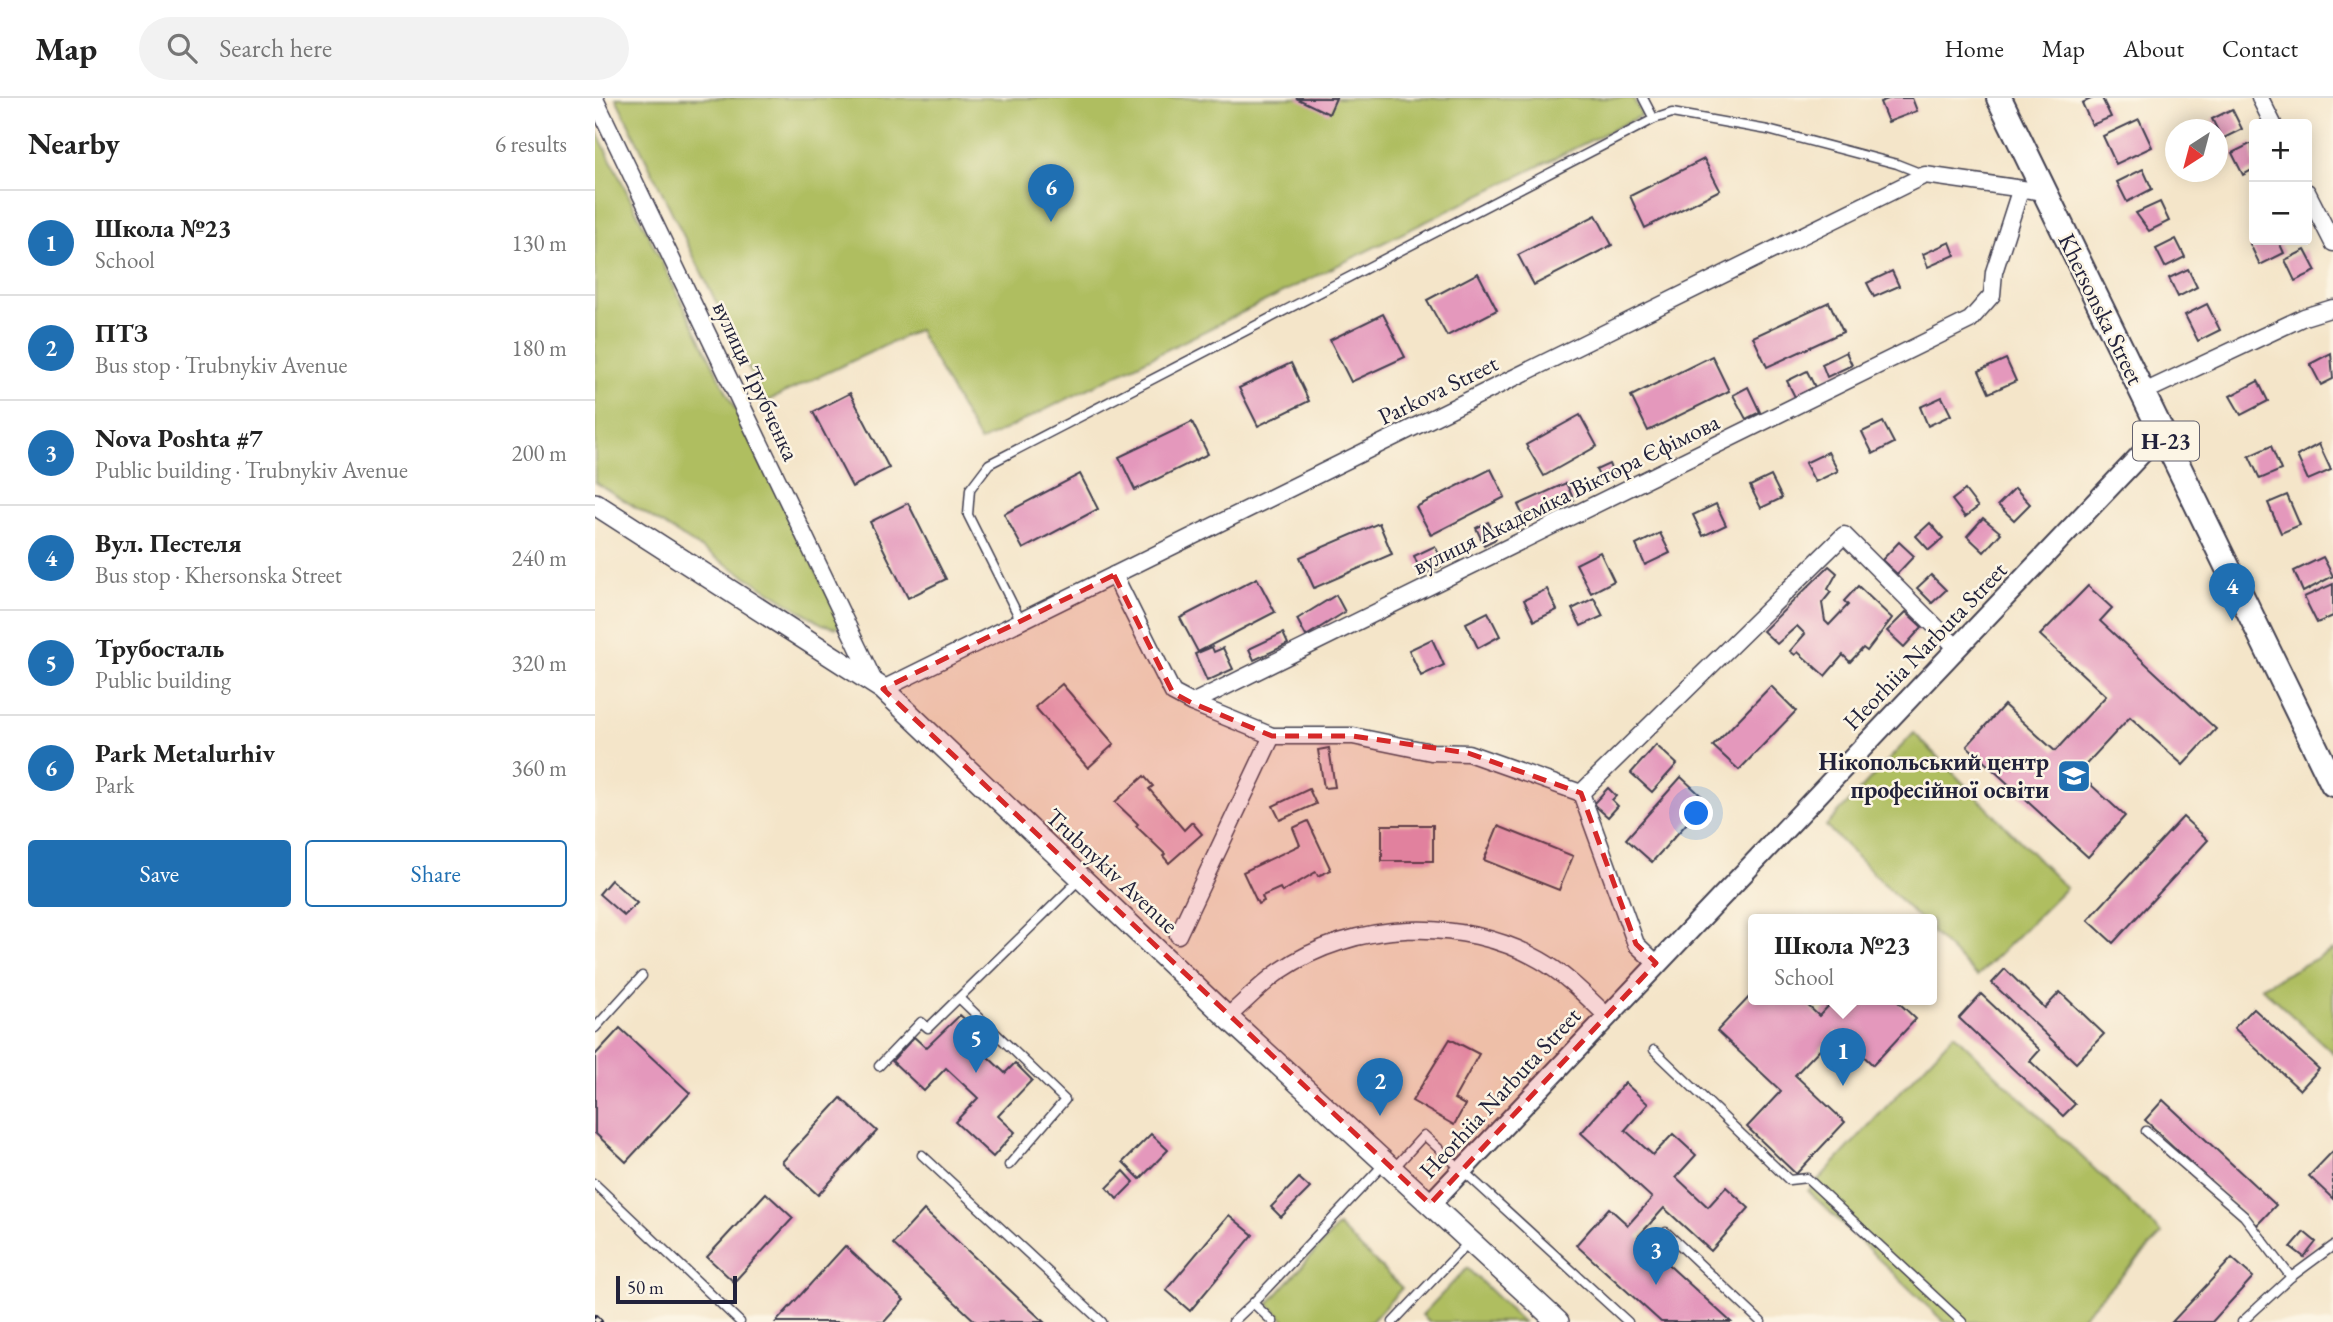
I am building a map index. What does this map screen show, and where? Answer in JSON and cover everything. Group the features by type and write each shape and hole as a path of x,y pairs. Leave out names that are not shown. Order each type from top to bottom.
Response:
{"main road":[{"name":"Khersonska Street","path":"1999,98 2032,191 2162,432 2333,784"},
{"name":"Trubnykiv Avenue","path":"595,503 879,686 1227,1017 1558,1322"}],"street":[{"path":"2260,98 2270,119"},
{"name":"вулиця Трубченка","path":"595,99 879,686"},
{"path":"1925,175 2032,191"},
{"name":"Parkova Street","path":"879,686 1021,621 1925,175"},
{"name":"вулиця Академіка Віктора Єфімова","path":"1192,703 1970,320 1992,295 1994,272 2032,191"},
{"path":"2312,202 2333,243"},
{"path":"2142,393 2304,317 2333,308"},
{"name":"Heorhiia Narbuta Street","path":"1430,1204 1655,963 2162,432"},
{"path":"1581,793 1844,535 1957,648"},
{"path":"1114,575 1173,693 1192,703 1272,736 1353,736 1431,752 1468,753 1581,793"},
{"path":"1178,935 1272,736"},
{"path":"1581,793 1636,944 1655,963"},
{"name":"Heorhiia Narbuta Street","path":"1227,1017 1280,971 1332,944 1390,931 1444,930 1493,939 1541,960 1606,1015"}],"lane":[{"path":"1643,98 1654,120"},
{"path":"1021,621 968,515 970,489 989,464 1654,120 1672,113 1768,130 1897,164 1925,175"},
{"path":"879,1066 921,1022 928,1028 1081,878"},
{"path":"595,1028 642,976"},
{"path":"959,998 1065,1100 1009,1165"},
{"path":"1654,1050 1789,1180 1807,1178 1962,1322"},
{"path":"2146,1131 2244,1216 2291,1277"},
{"path":"1233,1322 1390,1165 1424,1136 1628,1322"},
{"path":"922,1155 1102,1322"},
{"path":"595,1184 740,1322"},
{"path":"1666,1232 1762,1322"},
{"path":"1393,1322 1471,1241"},
{"path":"2242,1322 2291,1277 2333,1247"},
{"path":"1253,1303 1273,1322"}],"highlighted area":[{"path":"1114,575 1173,693 1192,703 1272,736 1353,736 1468,753 1581,793 1636,944 1656,963 1430,1204 883,689"}],"green space":[{"path":"616,98 1633,98 1642,115 980,442 918,330 765,402"},
{"path":"595,128 839,617 840,625 836,628 822,624 595,482"},
{"path":"1914,733 2066,888 1977,976 1937,937 1937,914 1914,914 1826,826"},
{"path":"2333,950 2333,1053 2261,987"},
{"path":"1954,1034 2162,1234 2077,1322 1944,1322 1808,1191"},
{"path":"1338,1226 1402,1288 1371,1322 1287,1322 1268,1304"},
{"path":"1467,1268 1523,1322 1430,1322 1422,1315"}],"building":[{"path":"1296,98 1336,98 1329,114"},
{"path":"1891,98 1912,98 1917,111 1888,122 1880,102"},
{"path":"2093,98 2102,98 2111,117 2092,125 2082,103"},
{"path":"2232,109 2242,129 2228,136 2228,119 2212,119"},
{"path":"2139,119 2152,147 2116,164 2103,136"},
{"path":"2249,144 2249,172 2243,175 2232,153"},
{"path":"1704,159 1720,190 1645,228 1630,196"},
{"path":"2143,169 2152,189 2127,202 2117,182"},
{"path":"2160,202 2169,221 2149,231 2136,213"},
{"path":"1596,215 1612,245 1534,285 1518,255"},
{"path":"2176,239 2185,257 2165,267 2156,249"},
{"path":"1950,242 1955,255 1928,267 1923,254"},
{"path":"2250,245 2280,245 2284,253 2260,265"},
{"path":"2305,250 2316,271 2295,281 2285,260"},
{"path":"2188,269 2197,287 2178,297 2169,278"},
{"path":"1892,271 1899,286 1874,297 1867,283"},
{"path":"1478,273 1497,310 1447,336 1427,300"},
{"path":"1829,302 1843,332 1767,367 1753,337"},
{"path":"2207,304 2220,330 2198,341 2185,315"},
{"path":"1383,314 1405,357 1351,382 1330,340"},
{"path":"1846,352 1852,365 1827,377 1822,364"},
{"path":"2331,353 2333,379 2321,385 2310,364"},
{"path":"1712,356 1729,391 1648,431 1631,396"},
{"path":"2006,359 2016,381 1989,393 1979,371"},
{"path":"1291,363 1309,401 1258,426 1239,388"},
{"path":"1807,371 1815,387 1795,397 1787,381"},
{"path":"2258,381 2268,401 2241,415 2230,396"},
{"path":"1748,387 1760,412 1746,419 1733,395"},
{"path":"850,393 889,468 852,487 813,412"},
{"path":"1942,397 1951,415 1928,426 1920,407"},
{"path":"1580,415 1597,446 1544,476 1526,445"},
{"path":"1192,422 1208,454 1135,490 1119,457"},
{"path":"1883,422 1894,443 1873,454 1862,432"},
{"path":"2319,444 2331,470 2308,480 2297,456"},
{"path":"2271,446 2281,470 2260,479 2249,456"},
{"path":"1828,452 1838,471 1815,482 1805,463"},
{"path":"1609,464 1615,478 1603,483 1596,470"},
{"path":"1491,469 1505,497 1431,535 1416,507"},
{"path":"1080,474 1098,509 1023,549 1004,514"},
{"path":"1771,476 1782,498 1761,508 1750,486"},
{"path":"1566,483 1574,500 1526,522 1518,505"},
{"path":"2015,488 2030,504 2014,520 1998,505"},
{"path":"1965,490 1978,507 1965,517 1952,500"},
{"path":"2287,495 2300,525 2281,533 2268,503"},
{"path":"908,503 946,579 908,598 870,522"},
{"path":"1716,504 1726,525 1703,536 1693,515"},
{"path":"1983,518 2001,533 1984,552 1967,536"},
{"path":"1488,522 1496,539 1484,545 1476,528"},
{"path":"1379,523 1392,554 1314,588 1300,557"},
{"path":"1930,523 1943,538 1929,550 1916,536"},
{"path":"1660,533 1670,553 1645,565 1636,545"},
{"path":"1899,542 1914,556 1897,574 1882,560"},
{"path":"1435,546 1444,565 1422,575 1414,556"},
{"path":"1600,552 1614,581 1591,593 1576,564"},
{"path":"2323,557 2333,576 2303,592 2294,571"},
{"path":"1829,566 1837,573 1828,589 1831,592 1822,603 1825,621 1829,625 1848,605 1844,601 1858,586 1892,618 1867,651 1863,648 1850,662 1843,655 1825,676 1798,652 1795,655 1790,651 1805,634 1797,626 1777,644 1763,631"},
{"path":"1931,575 1946,590 1932,603 1917,588"},
{"path":"1257,578 1275,612 1198,652 1180,618"},
{"path":"2333,584 2333,616 2317,623 2304,597"},
{"path":"2088,586 2112,608 2100,621 2216,729 2183,765 2130,717 2078,773 2125,816 2088,857 1967,746 2004,705 2055,751 2106,696 2040,635"},
{"path":"1547,589 1557,610 1534,621 1524,600"},
{"path":"1336,595 1345,612 1306,636 1297,619"},
{"path":"1594,598 1603,616 1581,626 1572,609"},
{"path":"1488,612 1500,636 1478,648 1466,623"},
{"path":"1906,612 1922,627 1904,647 1887,631"},
{"path":"1283,633 1288,644 1254,660 1249,649"},
{"path":"1432,639 1444,665 1421,676 1409,650"},
{"path":"1212,647 1214,652 1223,648 1233,669 1207,681 1195,654"},
{"path":"1062,684 1114,744 1088,768 1035,707"},
{"path":"1771,686 1796,711 1739,770 1713,746"},
{"path":"1656,745 1677,764 1652,792 1631,773"},
{"path":"1329,748 1335,787 1324,788 1318,750"},
{"path":"1144,776 1153,786 1149,789 1184,830 1192,822 1202,834 1169,863 1163,856 1165,854 1115,802"},
{"path":"1681,777 1707,801 1652,862 1626,839"},
{"path":"1608,788 1616,796 1612,800 1618,806 1608,817 1593,804"},
{"path":"1309,789 1316,804 1280,820 1273,806"},
{"path":"2183,817 2208,840 2113,943 2088,920"},
{"path":"1308,821 1331,870 1318,876 1316,872 1282,892 1280,888 1262,896 1264,901 1258,904 1243,872 1300,845 1293,828"},
{"path":"1382,825 1433,825 1433,861 1382,861"},
{"path":"1498,826 1573,856 1559,890 1484,860"},
{"path":"611,880 637,903 624,916 599,894"},
{"path":"2005,969 2045,1008 2060,992 2104,1034 2076,1063 1992,983"},
{"path":"1981,994 2040,1050 2030,1061 2075,1104 2063,1116 1959,1018"},
{"path":"1748,998 1748,1005 1807,1005 1819,1016 1829,1005 1901,1005 1916,1019 1873,1065 1837,1031 1795,1075 1845,1122 1796,1174 1747,1127 1781,1091 1717,1031"},
{"path":"2253,1008 2319,1069 2300,1090 2234,1028"},
{"path":"960,1015 978,1031 970,1040 1005,1073 1015,1063 1032,1080 998,1116 1015,1132 993,1157 955,1122 978,1098 946,1068 924,1091 892,1061 914,1037 926,1048"},
{"path":"620,1028 690,1093 626,1162 595,1133 595,1055"},
{"path":"1450,1039 1479,1054 1454,1099 1465,1105 1454,1125 1412,1101"},
{"path":"1625,1083 1648,1104 1625,1130 1653,1155 1673,1134 1696,1155 1676,1177 1708,1207 1726,1187 1749,1208 1711,1251 1664,1208 1638,1237 1731,1322 1661,1322 1576,1245 1609,1208 1628,1225 1652,1198 1581,1133"},
{"path":"841,1098 877,1131 818,1195 782,1162"},
{"path":"2163,1100 2276,1205 2257,1225 2145,1120"},
{"path":"1151,1134 1168,1150 1140,1179 1123,1162"},
{"path":"2333,1151 2333,1199 2309,1176"},
{"path":"1124,1171 1134,1182 1117,1199 1107,1188"},
{"path":"1299,1178 1310,1188 1281,1217 1271,1207"},
{"path":"766,1193 793,1218 734,1282 707,1257"},
{"path":"924,1210 1044,1322 976,1322 893,1244"},
{"path":"1229,1215 1253,1235 1190,1311 1166,1290"},
{"path":"2304,1232 2316,1242 2304,1257 2291,1247"},
{"path":"845,1246 904,1300 884,1322 776,1322"},
{"path":"2232,1258 2253,1277 2212,1322 2172,1322"}],"railway":[{"path":"595,1318 599,1322"}],"place":[{"name":"Park Metalurhiv","path":"1051,222"},
{"name":"Вул. Пестеля","path":"2232,621"},
{"name":"Нікопольський центр професійної освіти","path":"2074,776"},
{"name":"Трубосталь","path":"976,1073"},
{"name":"Школа №23","path":"1843,1086"},
{"name":"ПТЗ","path":"1380,1116"},
{"name":"Nova Poshta #7","path":"1656,1285"}]}
